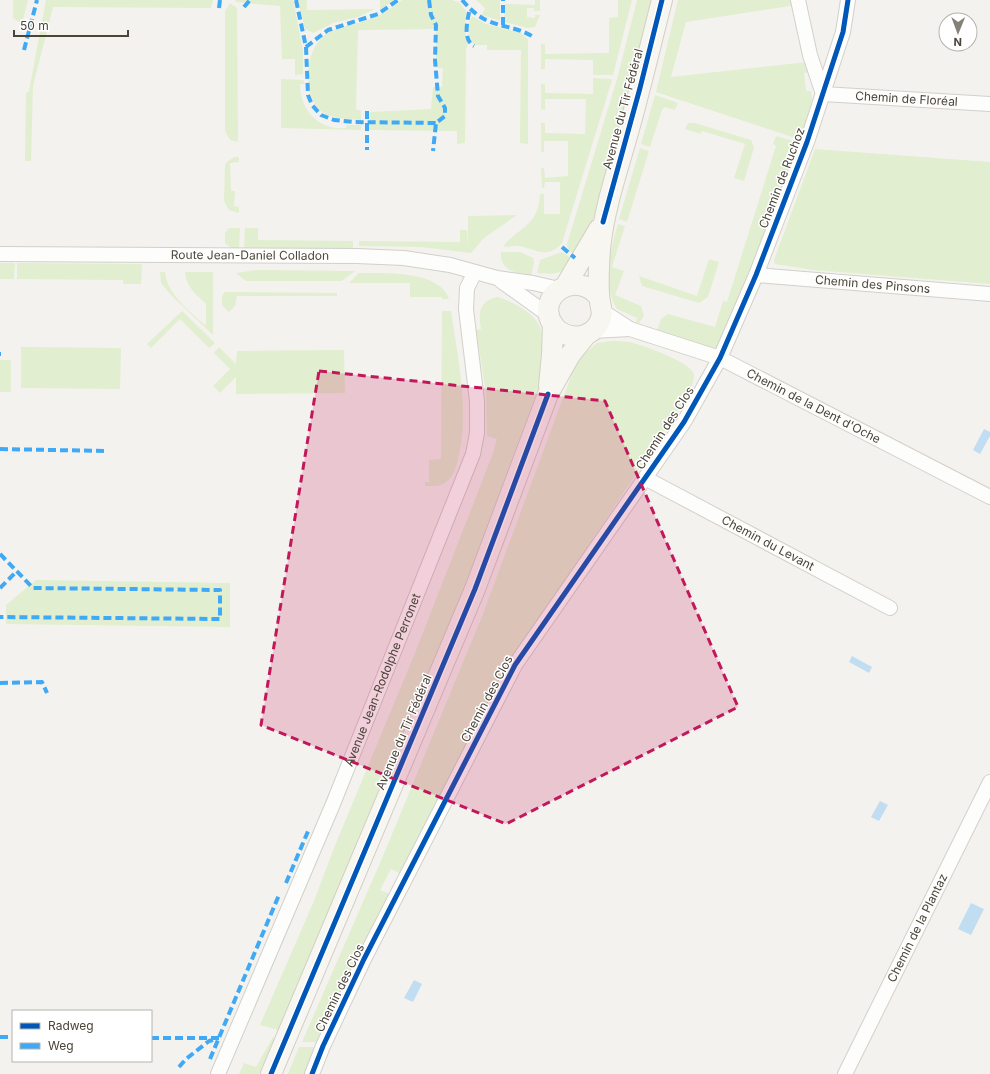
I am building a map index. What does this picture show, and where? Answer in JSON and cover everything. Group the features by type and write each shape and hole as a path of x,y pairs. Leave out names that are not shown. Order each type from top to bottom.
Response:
{"main road":[{"name":"Avenue du Tir Fédéral","path":"600,304 599,266 602,222 640,88 662,0"},
{"name":"Avenue du Tir Fédéral","path":"562,287 602,222"},
{"path":"580,284 588,286 600,304 598,325 589,333 578,337 563,334 551,320 550,302 562,287 580,284"},
{"name":"Avenue du Tir Fédéral","path":"548,394 552,354 551,320"},
{"name":"Avenue du Tir Fédéral","path":"271,1074 475,589 548,394 570,355 589,333"}],"street":[{"path":"798,0 810,55 823,94"},
{"name":"Chemin de Ruchoz","path":"720,358 756,275 807,142 844,32 848,0"},
{"name":"Chemin de Floréal","path":"823,94 990,104"},
{"name":"Route Jean-Daniel Colladon","path":"0,254 357,256 404,258 450,265 497,278 562,287"},
{"name":"Avenue Jean-Rodolphe Perronet","path":"218,1074 333,804 473,454 477,433 477,401 466,309 467,288 475,272"},
{"name":"Chemin des Pinsons","path":"756,275 990,294"},
{"name":"Route Jean-Daniel Colladon","path":"497,278 551,320"},
{"name":"Chemin de la Dent d'Oche","path":"600,304 630,329 720,358 990,497"},
{"name":"Chemin de la Dent d'Oche","path":"589,333 630,329"},
{"name":"Chemin des Clos","path":"312,1074 323,1046 364,959 515,665 684,422 720,358"},
{"name":"Chemin du Levant","path":"645,478 890,608"},
{"name":"Chemin de la Plantaz","path":"845,1074 990,782"}],"highlighted area":[{"path":"319,371 605,401 738,707 506,824 261,725"}],"green space":[{"path":"13,0 28,0 22,24 13,18"},
{"path":"46,0 213,0 211,8 53,7 33,86 31,161 25,161 26,93 29,91"},
{"path":"235,0 293,0 303,51 303,74 295,75 295,59 282,59 280,6 236,2"},
{"path":"298,0 307,0 307,10 375,9 358,17 333,23 313,33 305,29"},
{"path":"380,0 394,0 380,10"},
{"path":"402,0 452,0 460,3 466,11 465,31 468,43 466,51 465,143 457,144 457,131 368,130 370,112 431,109 433,87 442,87 443,68 436,68 436,29 358,30 356,109 361,111 361,120 330,116 323,113 313,101 310,92 308,74 309,65 311,56 320,40 335,29 361,22 379,15"},
{"path":"476,0 500,0 500,21 482,15 485,8"},
{"path":"535,0 540,0 540,11 534,11 534,8 527,8 527,17 535,18 535,15 540,15 535,27 527,28 504,22 505,4 535,5"},
{"path":"618,0 632,0 613,75 593,75 593,60 545,59 545,69 541,69 541,44 545,44 545,54 609,53 609,18 618,17"},
{"path":"637,0 653,0 619,130 592,222 586,240 574,255 568,250 567,244 617,79"},
{"path":"678,0 794,0 796,5 686,22 671,77 807,62 809,72 804,73 806,91 811,91 812,100 801,140 656,92"},
{"path":"230,3 237,8 238,142 230,140 225,131 225,11"},
{"path":"472,16 486,24 521,33 528,39 528,144 520,143 521,50 487,50 487,45 474,45 468,31"},
{"path":"593,78 612,80 562,243 557,248 546,252 519,246 503,246 532,219 539,205 540,194 544,194 544,214 560,214 560,182 545,182 544,188 542,188 541,168 544,168 545,178 568,176 568,141 544,141 544,152 541,152 541,123 545,123 545,133 585,134 586,99 545,99 545,110 541,109 541,84 545,84 545,93 593,94"},
{"path":"281,79 303,80 305,84 300,84 303,102 307,110 320,122 327,126 336,128 346,128 347,125 361,125 361,130 281,128"},
{"path":"655,95 678,103 675,110 664,107 662,110 650,147 641,144"},
{"path":"688,123 695,123 751,140 754,148 744,181 734,178 745,144 702,131 700,134 685,129"},
{"path":"776,136 801,143 719,350 657,330 661,319 668,314 715,327 723,301 727,302 776,146 773,144"},
{"path":"640,148 649,151 627,222 619,219"},
{"path":"815,149 990,162 990,284 813,270 775,264 774,260"},
{"path":"234,157 239,157 239,162 230,163 231,191 235,191 234,206 239,207 239,213 229,210 224,201 225,165"},
{"path":"517,215 484,238 471,253 421,247 359,246 359,241 460,242 460,230 467,230 468,247 468,216"},
{"path":"618,224 625,226 612,267 624,271 615,295 641,306 644,316 639,323 636,323 637,318 617,309 609,289 608,267"},
{"path":"229,228 240,228 239,248 231,248 225,243 225,233"},
{"path":"245,228 258,228 258,240 353,241 353,249 244,248"},
{"path":"501,252 520,252 533,258 534,262 531,276 520,274 506,267 501,258"},
{"path":"562,252 572,259 565,268 558,273 537,273 540,260"},
{"path":"709,259 719,262 708,297 699,303 642,286 639,276 697,296"},
{"path":"0,263 15,263 14,279 0,279"},
{"path":"17,263 142,264 141,284 123,284 123,280 17,279"},
{"path":"256,270 355,271 342,281 246,281 236,273"},
{"path":"160,272 165,272 170,288 180,302 206,326 206,304 189,286 185,272 213,272 213,335 171,295 161,283"},
{"path":"359,273 410,275 423,278 435,283 444,290 449,299 442,299 442,297 410,297 410,283 349,283"},
{"path":"225,292 337,293 337,296 237,296 235,306 229,312 222,305 222,296"},
{"path":"497,297 520,307 529,313 540,326 544,341 545,370 460,598 279,1030 260,1025 314,901 334,848 415,653 492,456 497,439 487,436 486,393 476,330 481,329 481,308 486,301"},
{"path":"182,311 215,343 209,348 180,319 151,348 147,344"},
{"path":"442,311 451,311 463,401 462,437 455,470 449,480 441,485 425,486 425,482 429,482 429,460 441,459"},
{"path":"612,341 636,344 666,355 686,365 692,370 694,375 691,388 679,409 528,637 401,874 391,869 380,890 390,894 317,1042 302,1042 383,856 483,614 577,360 597,343"},
{"path":"21,347 121,348 120,389 21,388"},
{"path":"219,347 236,364 237,351 344,350 345,393 236,394 236,377 220,393 213,386 230,369 214,353"},
{"path":"0,360 11,360 11,392 0,392"},
{"path":"36,580 230,583 230,627 6,624 6,605"},
{"path":"273,1037 275,1039 260,1074 239,1074 244,1063 256,1067"},
{"path":"299,1047 315,1047 316,1052 308,1074 288,1074"}],"water":[{"path":"984,429 990,432 990,436 980,454 973,450"},
{"path":"852,656 872,667 869,673 849,662"},
{"path":"880,801 888,805 879,821 871,817"},
{"path":"971,903 984,909 971,935 958,929"},
{"path":"414,980 422,984 413,1002 404,998"}],"marked path":[{"path":"24,50 37,0"},
{"path":"219,8 220,0"},
{"path":"244,7 250,0"},
{"path":"296,0 306,47 308,95 312,105 321,115 334,120 353,122 436,123"},
{"path":"306,47 328,30 378,14 398,0"},
{"path":"429,0 431,15 436,25 435,60 438,96 445,108 445,116 436,123 433,151"},
{"path":"462,0 473,11 486,20 529,34 535,38"},
{"path":"503,0 503,25"},
{"path":"469,12 467,36 468,40 474,46"},
{"path":"367,111 367,150"},
{"path":"562,247 575,258"},
{"path":"0,449 105,451"},
{"path":"0,554 33,588 220,590 220,619 0,617"},
{"path":"0,588 17,571"},
{"path":"0,683 42,682 47,693"},
{"path":"286,883 309,829"},
{"path":"210,1059 279,895"},
{"path":"0,1037 12,1037"},
{"path":"152,1038 219,1038"},
{"path":"179,1067 186,1059 209,1041 213,1040"}],"cycle path":[{"path":"603,222 640,88 662,0"},
{"path":"312,1074 323,1046 364,959 515,665 684,422 720,358 756,275 807,142 843,32 848,0"},
{"path":"271,1074 475,589 548,394"}]}
